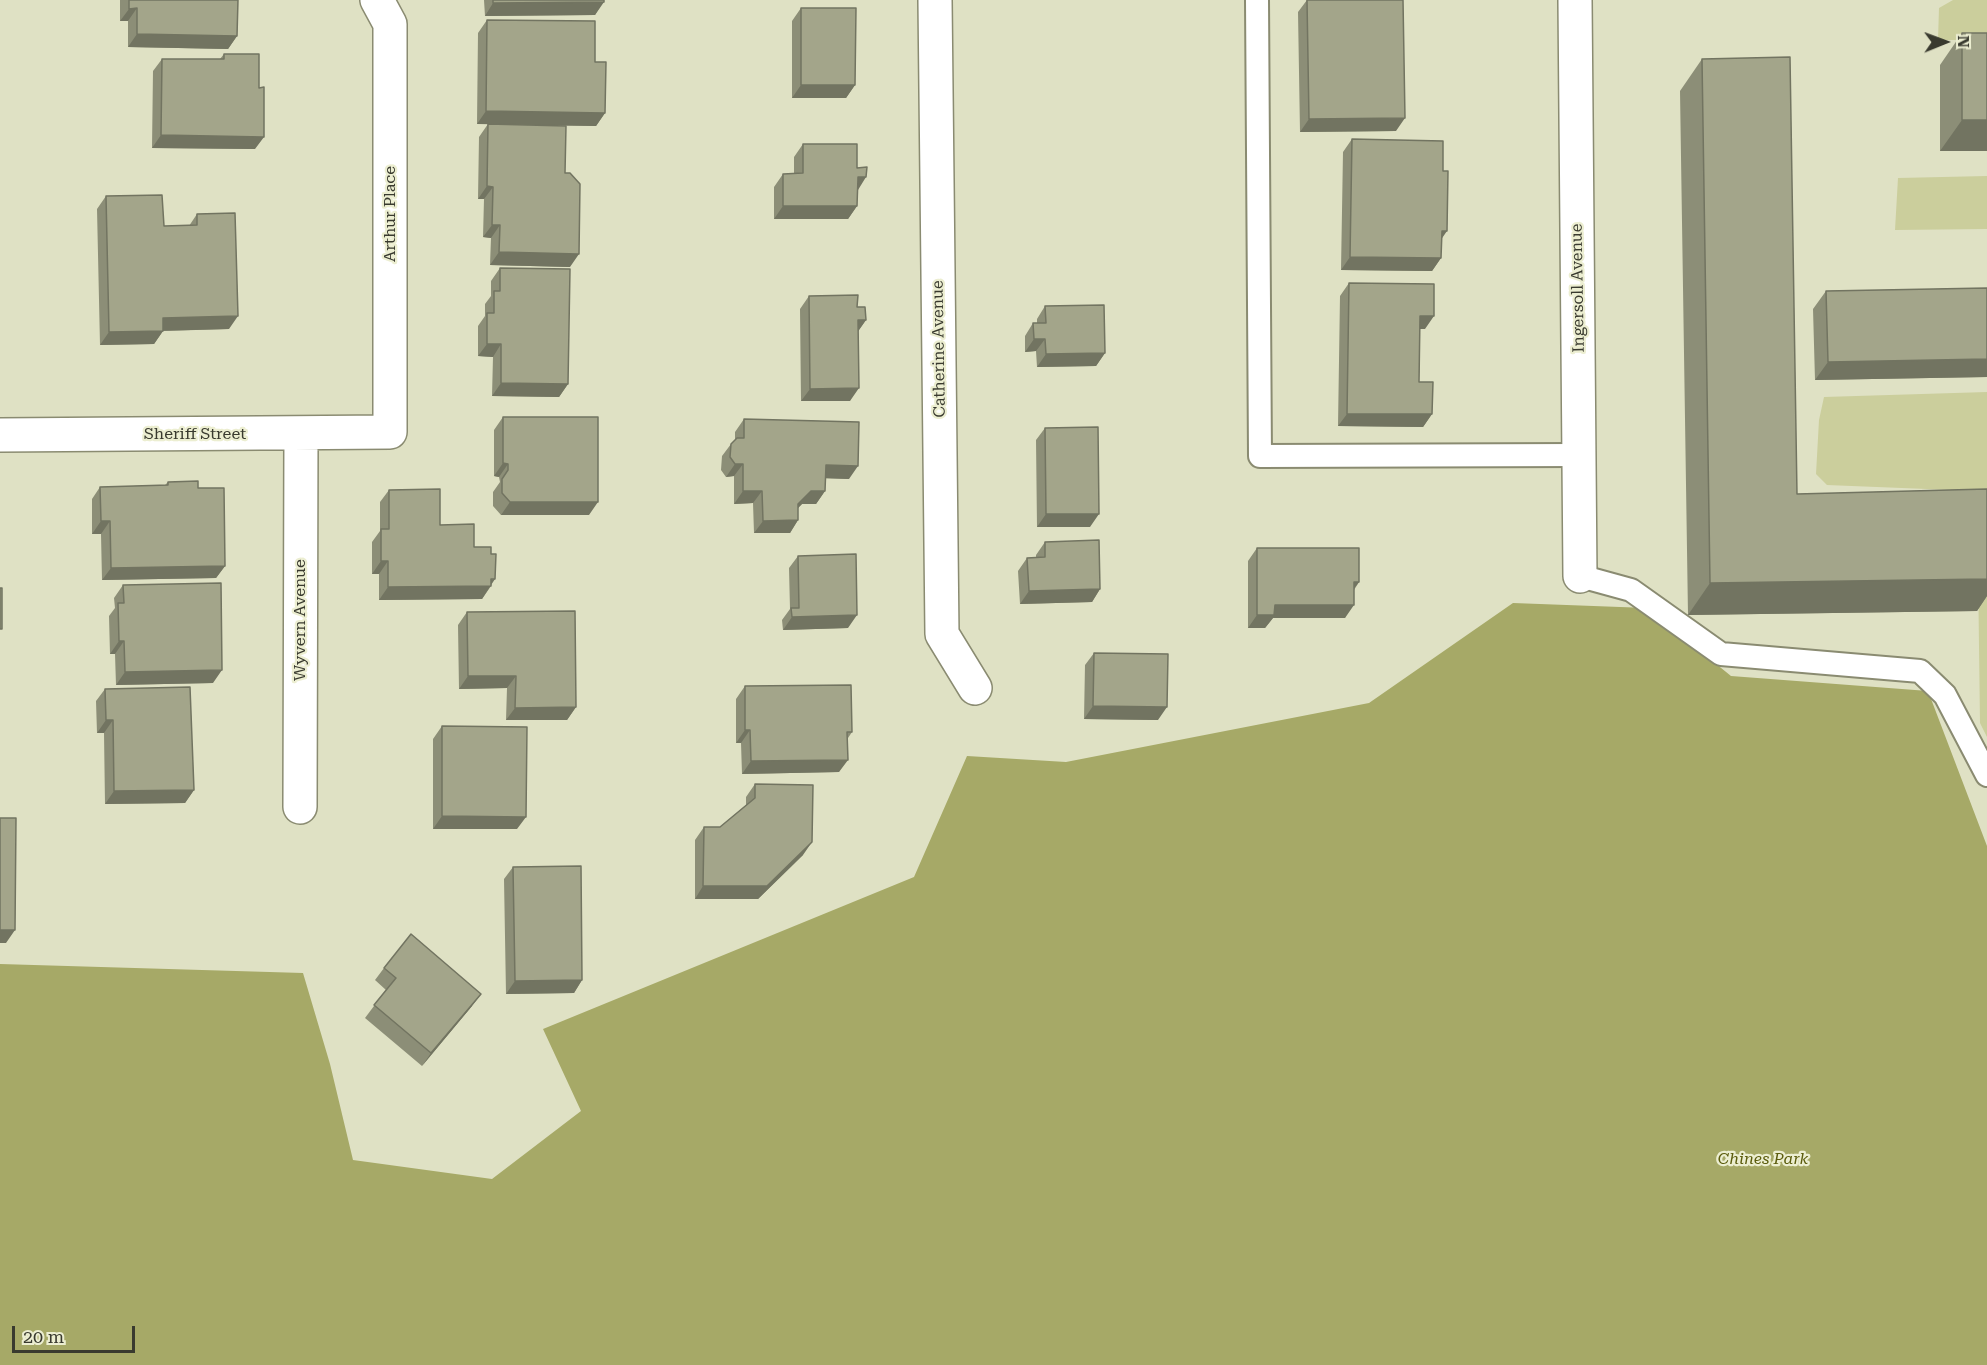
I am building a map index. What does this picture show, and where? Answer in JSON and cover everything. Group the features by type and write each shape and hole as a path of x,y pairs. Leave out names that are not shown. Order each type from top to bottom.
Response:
{"street":[{"name":"Arthur Place","path":"377,0 390,24 390,432"},
{"name":"Catherine Avenue","path":"934,0 942,634 975,688"},
{"name":"Ingersoll Avenue","path":"1575,0 1580,576"},
{"name":"Sheriff Street","path":"0,435 390,432"},
{"name":"Wyvern Avenue","path":"300,807 301,433"}],"lane":[{"path":"1257,0 1260,456 1580,454"},
{"path":"1580,576 1631,590 1721,654 1920,671 1945,695 1987,775"}],"green space":[{"path":"1953,0 1987,0 1987,40 1938,40 1939,8"},
{"path":"1987,176 1987,229 1895,230 1898,178"},
{"path":"1987,392 1987,737 1980,723 1977,491 1827,485 1816,474 1819,420 1824,397"},
{"name":"Chines Park","path":"1513,603 1647,608 1731,676 1928,691 1987,846 1987,1365 0,1365 0,964 303,973 330,1064 353,1160 492,1179 581,1111 543,1029 914,877 967,756 1066,762 1369,703"}],"building":[{"path":"129,0 238,0 237,36 137,34 137,8 129,9"},
{"path":"493,0 604,0 604,2 493,3"},
{"path":"1307,0 1403,0 1405,118 1309,119"},
{"path":"801,8 856,8 855,85 801,85"},
{"path":"487,20 595,21 595,62 606,62 605,113 486,111"},
{"path":"1962,33 1987,33 1987,120 1962,120"},
{"path":"224,54 259,54 259,88 264,87 264,137 161,135 162,59 224,59"},
{"path":"1790,57 1797,494 1987,489 1987,579 1710,583 1702,59"},
{"path":"488,124 566,126 565,173 570,173 580,184 579,254 499,252 500,225 492,225 493,187 487,186"},
{"path":"1352,139 1443,141 1443,171 1448,171 1447,231 1442,231 1441,258 1350,257"},
{"path":"803,144 857,144 857,168 867,167 866,177 858,177 857,206 783,206 783,174 803,173"},
{"path":"162,195 164,226 197,225 197,214 235,213 238,316 163,318 163,331 109,332 106,196"},
{"path":"500,268 570,269 568,384 501,383 501,344 487,344 487,313 494,313 494,291 500,291"},
{"path":"1349,283 1434,284 1434,316 1420,316 1419,382 1433,382 1432,414 1347,414"},
{"path":"1987,288 1987,359 1828,362 1826,291"},
{"path":"858,295 857,307 865,307 866,320 858,320 859,388 810,389 809,296"},
{"path":"1104,305 1105,353 1046,354 1045,339 1034,339 1033,323 1046,323 1045,306"},
{"path":"503,417 598,417 598,502 510,502 502,493 502,479 508,470 508,464 503,463"},
{"path":"744,419 859,422 858,466 826,465 825,491 811,491 798,504 798,520 763,521 762,491 743,491 743,464 735,464 730,457 731,444 737,438 744,438"},
{"path":"1098,427 1099,514 1046,514 1045,428"},
{"path":"198,481 198,488 224,488 225,566 111,568 110,521 101,521 100,487 168,485 168,482"},
{"path":"440,489 440,525 474,524 474,547 491,547 491,554 496,554 495,579 491,579 491,586 388,587 388,561 381,561 381,529 389,529 389,490"},
{"path":"1099,540 1100,589 1029,591 1027,558 1045,557 1045,542"},
{"path":"1257,548 1359,548 1359,582 1354,582 1354,605 1275,605 1274,615 1257,615"},
{"path":"856,554 857,615 792,617 791,608 799,608 798,556"},
{"path":"221,583 222,670 125,672 124,641 119,641 118,603 124,603 123,585"},
{"path":"0,588 2,588 2,629 0,629"},
{"path":"575,611 576,707 515,708 516,676 468,676 467,612"},
{"path":"1094,653 1168,654 1167,707 1093,706"},
{"path":"851,685 852,732 847,732 848,760 751,761 750,730 745,730 745,686"},
{"path":"190,687 194,790 114,791 113,720 106,720 105,689"},
{"path":"442,726 527,727 526,817 442,816"},
{"path":"755,784 813,785 812,842 767,886 703,886 704,827 720,827 755,798"},
{"path":"0,818 16,818 15,930 0,930"},
{"path":"581,866 582,980 515,981 513,867"},
{"path":"411,934 481,994 431,1053 374,1005 396,978 384,968"}]}
